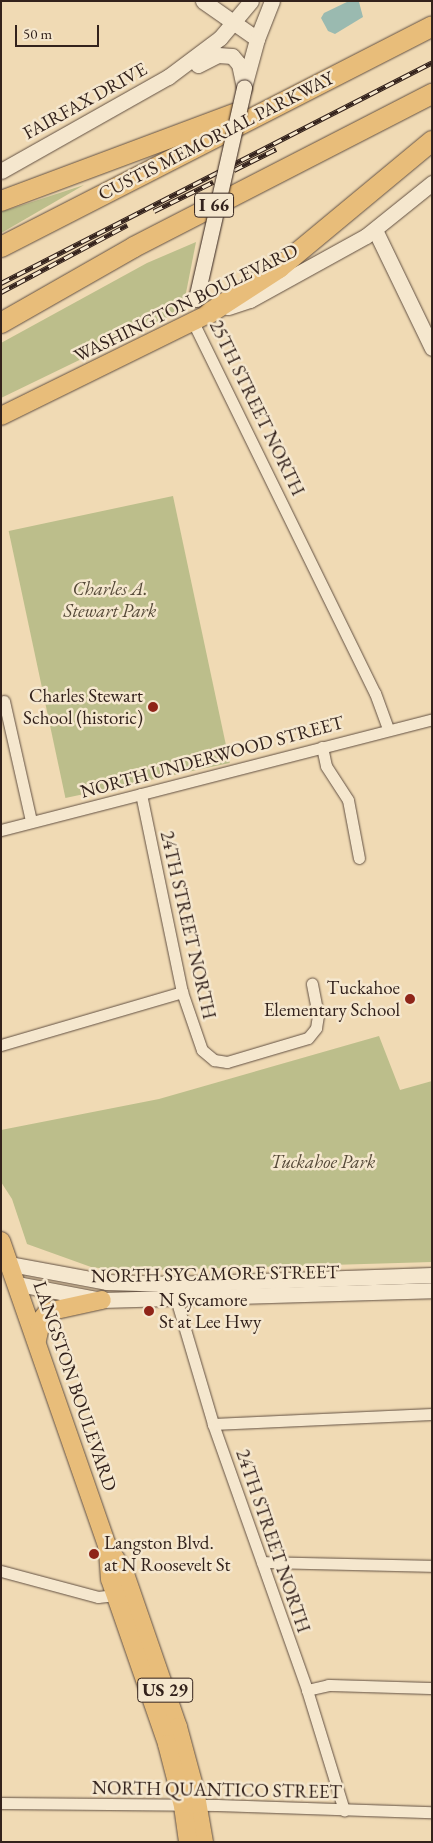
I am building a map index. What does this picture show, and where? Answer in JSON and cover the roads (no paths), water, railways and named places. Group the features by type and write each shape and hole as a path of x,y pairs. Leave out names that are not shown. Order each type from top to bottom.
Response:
{"highway":[{"name":"CUSTIS MEMORIAL PARKWAY","path":"1,247 432,26"},
{"path":"1,201 332,77"},
{"name":"I 66","path":"1,323 134,247 432,94"},
{"path":"199,312 279,268 432,141"}],"main road":[{"path":"203,1 257,39"},
{"name":"FAIRFAX DRIVE","path":"1,171 168,78 234,24 251,1"},
{"path":"199,312 244,87 257,39 272,1"},
{"path":"168,78 212,56 225,54 238,62 244,87"},
{"name":"WASHINGTON BOULEVARD","path":"1,416 199,312 250,300 375,230 432,183"},
{"path":"375,230 432,348"},
{"name":"LANGSTON BOULEVARD","path":"1,1241 10,1282 37,1341 123,1593 186,1755 190,1806 188,1842"},
{"name":"NORTH SYCAMORE STREET","path":"6,1263 107,1282 172,1284 432,1275"},
{"name":"NORTH SYCAMORE STREET","path":"10,1282 102,1300 432,1290"},
{"path":"37,1341 42,1319 47,1312 102,1300"},
{"name":"LANGSTON BOULEVARD","path":"190,1806 204,1842"}],"street":[{"name":"25TH STREET NORTH","path":"199,312 375,693 388,729"},
{"path":"4,701 31,821"},
{"name":"NORTH UNDERWOOD STREET","path":"1,830 432,719"},
{"path":"322,747 326,766 350,805 359,858"},
{"name":"24TH STREET NORTH","path":"141,794 182,992 200,1046 212,1058 231,1062 308,1038 316,1028 318,1015 312,984"},
{"path":"1,1045 182,992"},
{"name":"24TH STREET NORTH","path":"172,1284 213,1424 307,1690 344,1810"},
{"path":"213,1424 432,1414"},
{"path":"262,1562 432,1566"},
{"path":"1,1571 98,1596 123,1593"},
{"path":"307,1690 328,1685 432,1688"},
{"name":"NORTH QUANTICO STREET","path":"1,1803 432,1812"}],"water":[{"path":"349,1 359,2 363,17 335,34 328,31 321,18 324,13"}],"railway":[{"path":"1,283 432,62"},
{"path":"234,170 276,149"},
{"path":"154,211 213,182"},
{"path":"1,292 127,225"}],"place":[{"name":"Charles Stewart School (historic)","path":"153,707"},
{"name":"Tuckahoe Elementary School","path":"410,999"},
{"name":"N Sycamore St at Lee Hwy","path":"149,1311"},
{"name":"Langston Blvd. at N Roosevelt St","path":"94,1554"}],"park label":[{"name":"Charles A. Stewart Park","path":"110,600"},
{"name":"Tuckahoe Park","path":"323,1162"}]}
